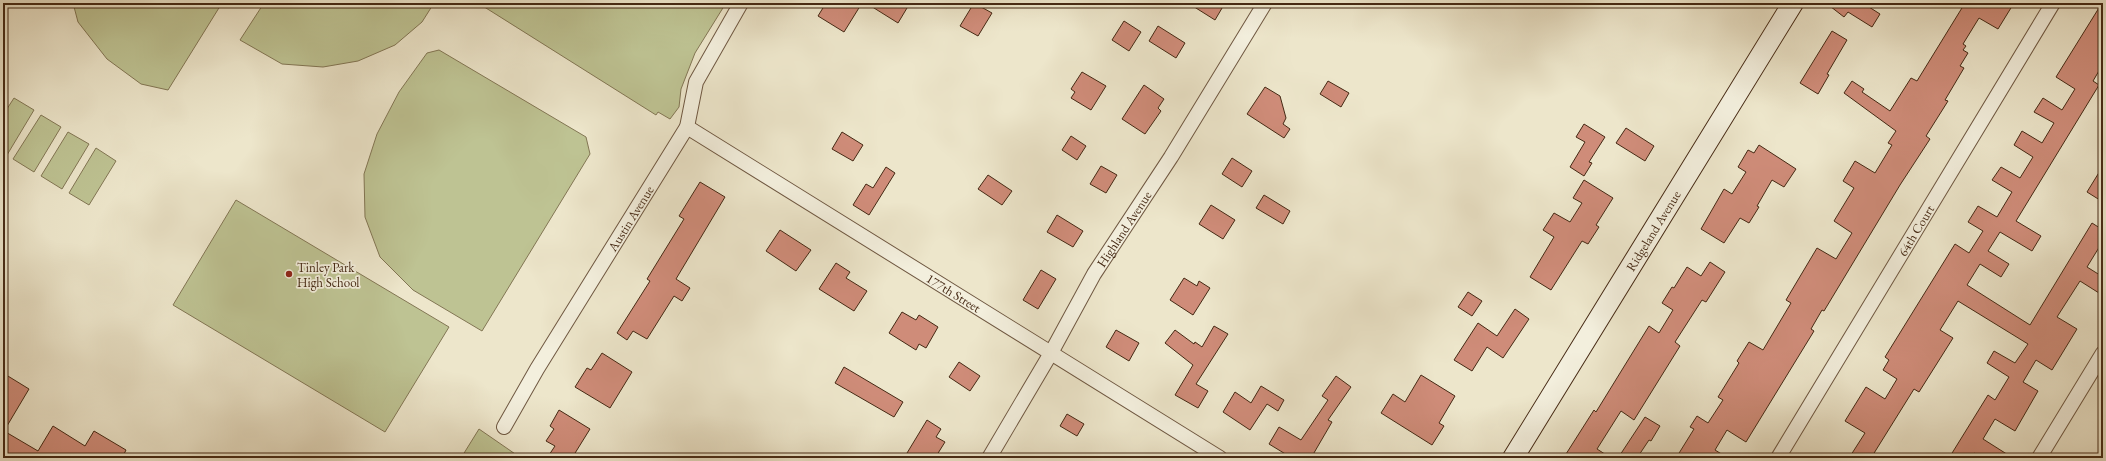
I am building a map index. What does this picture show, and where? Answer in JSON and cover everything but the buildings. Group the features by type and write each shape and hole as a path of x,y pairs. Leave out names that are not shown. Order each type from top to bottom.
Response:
{"street":[{"name":"Austin Avenue","path":"504,427 537,369 687,127 696,82 740,3"},
{"name":"Highland Avenue","path":"989,458 1051,353 1094,274 1174,152 1265,3"},
{"name":"Ridgeland Avenue","path":"1513,458 1793,3"},
{"name":"64th Court","path":"1778,458 2053,3"},
{"name":"177th Street","path":"687,127 1220,458"},
{"path":"2039,458 2103,353"}],"green space":[{"path":"73,3 222,3 168,90 141,84 107,59 78,22"},
{"path":"264,3 434,3 422,22 395,45 358,61 323,67 282,64 240,40"},
{"path":"478,3 726,3 695,53 681,89 679,107 670,119 658,112 656,115"},
{"path":"439,50 586,137 590,154 482,331 413,290 380,257 365,217 364,174 377,134 399,92 427,53"},
{"path":"14,98 34,110 7,155 3,152 3,115"},
{"path":"41,115 61,127 34,172 13,159"},
{"path":"68,132 89,144 62,189 41,176"},
{"path":"96,148 116,161 89,205 69,193"},
{"path":"236,200 449,327 385,432 173,305"},
{"path":"479,429 521,458 461,458"}],"place":[{"name":"Tinley Park High School","path":"289,274"}]}
